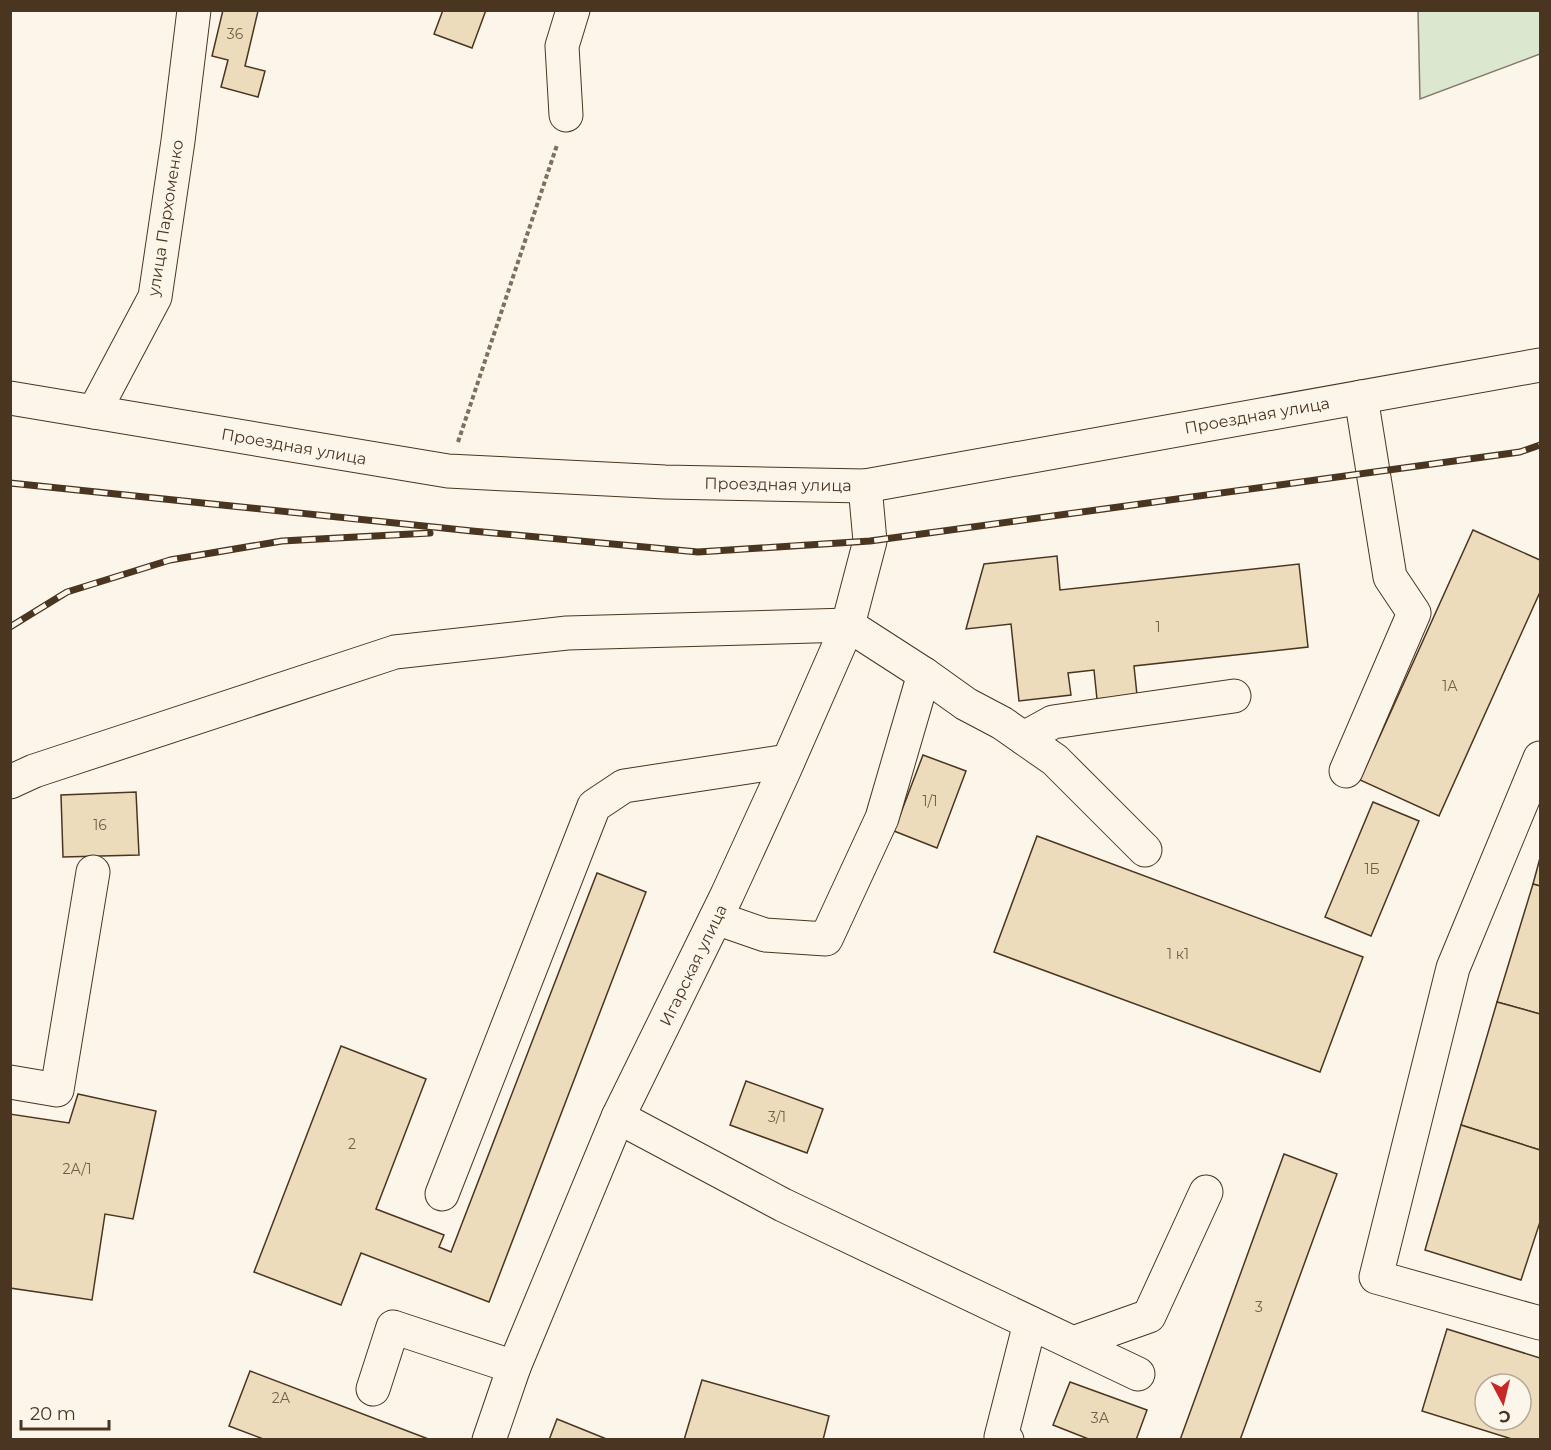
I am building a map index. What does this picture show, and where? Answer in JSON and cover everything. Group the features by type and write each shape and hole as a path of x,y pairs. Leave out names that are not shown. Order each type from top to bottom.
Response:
{"street":[{"name":"улица Пархоменко","path":"94,412 155,297 177,152 194,10"},
{"path":"566,115 562,46 573,10"},
{"name":"Проездная улица","path":"10,398 448,471 665,482 866,486 1540,365"},
{"path":"1346,771 1414,613 1390,577 1361,397"},
{"name":"Игарская улица","path":"489,1440 514,1368 618,1117 716,918 848,626 870,542 866,486"},
{"path":"10,782 34,771 394,652 567,633 848,626 924,674 966,704 1002,723 1055,760 1145,850"},
{"path":"716,918 765,935 826,939 882,818 924,674"},
{"path":"1024,738 1053,722 1234,696"},
{"path":"1540,758 1453,968 1376,1277 1540,1323"},
{"path":"442,1194 594,806 624,786 788,761"},
{"path":"10,1082 57,1090 93,873"},
{"path":"618,1117 783,1205 1138,1374"},
{"path":"1073,1343 1149,1316 1206,1192"},
{"path":"1007,1440 1001,1437 1030,1323"},
{"path":"373,1389 393,1327 514,1368"}],"path":[{"path":"448,471 566,115"}],"green space":[{"path":"1418,11 1540,11 1540,54 1420,99"}],"building":[{"path":"223,10 258,11 245,66 265,71 258,97 221,87 228,60 212,56"},
{"path":"443,10 486,10 472,48 434,34"},
{"path":"1473,530 1540,560 1540,592 1439,816 1360,780"},
{"path":"1057,556 1060,590 1299,564 1308,647 1134,666 1137,695 1097,699 1094,670 1068,673 1071,695 1019,701 1011,624 966,629 984,564"},
{"path":"923,755 966,771 937,848 894,831"},
{"path":"136,792 139,855 63,857 61,795"},
{"path":"1373,802 1419,821 1371,936 1325,917"},
{"path":"1037,836 1363,957 1320,1072 994,952"},
{"path":"1540,858 1540,886 1533,884"},
{"path":"597,873 646,892 489,1302 361,1253 341,1305 254,1272 341,1046 426,1079 376,1209 444,1235 439,1247 451,1252"},
{"path":"1533,884 1540,886 1540,1014 1497,1002"},
{"path":"1497,1002 1540,1014 1540,1150 1461,1125"},
{"path":"746,1081 823,1109 807,1153 730,1125"},
{"path":"78,1094 156,1111 133,1219 105,1214 92,1300 10,1288 10,1114 69,1123"},
{"path":"1461,1125 1540,1150 1540,1222 1521,1280 1425,1250"},
{"path":"1284,1154 1337,1174 1240,1440 1180,1440"},
{"path":"1447,1329 1540,1358 1540,1440 1515,1440 1489,1432 1533,1432 1533,1372 1473,1372 1473,1427 1422,1411"},
{"path":"250,1371 431,1440 266,1440 229,1426"},
{"path":"702,1380 829,1416 823,1440 684,1440"},
{"path":"1070,1382 1147,1410 1136,1440 1091,1440 1053,1425"},
{"path":"557,1419 609,1440 549,1440"}],"railway":[{"path":"10,483 698,552 870,541 1520,452 1540,445"},
{"path":"10,627 67,592 170,560 282,541 430,533"}]}
